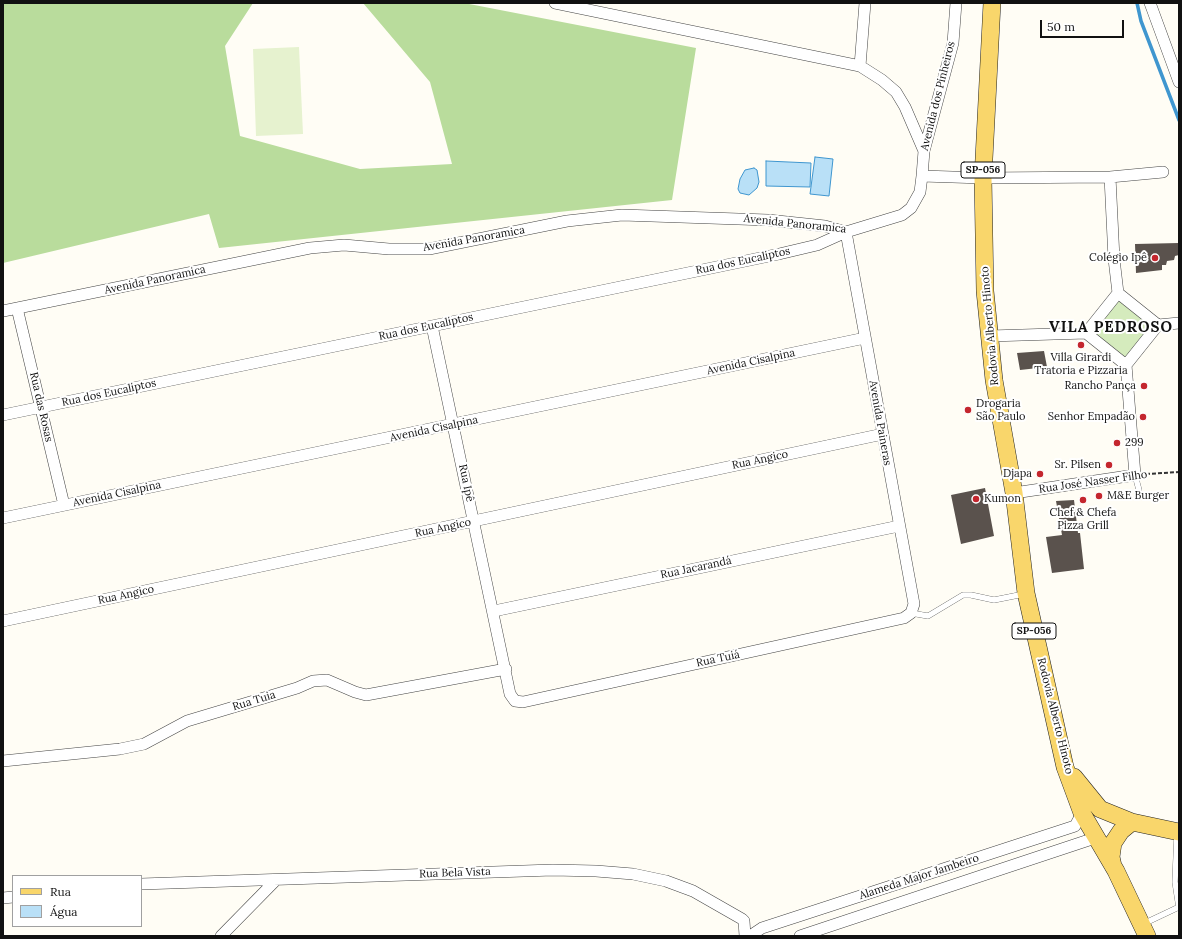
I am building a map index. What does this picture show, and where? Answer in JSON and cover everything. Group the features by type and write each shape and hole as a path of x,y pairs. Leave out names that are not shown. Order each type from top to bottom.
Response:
{"main road":[{"name":"Rodovia Alberto Hinoto","path":"992,3 983,178 985,291 994,380 1014,493 1026,593 1065,767 1082,813 1095,838 1116,871 1145,930"},
{"path":"1065,767 1100,809 1132,822 1178,832"},
{"path":"1082,813 1100,809"},
{"path":"1116,871 1111,857 1113,843 1121,831 1132,822"}],"street":[{"path":"557,3 860,66 882,80 896,92 905,107 924,151"},
{"path":"860,66 865,3"},
{"name":"Avenida dos Pinheiros","path":"922,176 924,151 953,43 956,3"},
{"path":"1150,3 1179,82"},
{"path":"922,176 983,178 1110,176 1163,172"},
{"name":"Avenida Panoramica","path":"3,311 310,248 344,245 389,249 429,249 567,221 622,215 768,220 825,226 846,232 902,215 911,208 920,192 922,176"},
{"path":"1086,333 1118,293 1114,259 1110,176"},
{"name":"Rua dos Eucaliptos","path":"3,415 817,245 846,232"},
{"name":"Avenida Paineras","path":"846,232 914,604 911,613"},
{"path":"1118,293 1158,325 1179,323"},
{"name":"Rua das Rosas","path":"17,308 64,505"},
{"path":"1135,475 1126,365 1158,325"},
{"name":"Rua Ipê","path":"432,326 494,611 510,694 515,701 523,702"},
{"path":"990,336 1086,333 1126,365"},
{"name":"Avenida Cisalpina","path":"3,518 865,338"},
{"name":"Rua Angico","path":"3,621 883,434"},
{"name":"Rua José Nasser Filho","path":"1014,493 1135,475"},
{"name":"Rua Jacarandá","path":"494,611 899,526"},
{"name":"Rua Tuiá","path":"523,702 904,618 911,613"},
{"name":"Rua Tuia","path":"3,761 120,749 144,744 187,721 297,688 312,681 327,680 366,695 506,669"},
{"name":"Alameda Major Jambeiro","path":"750,936 762,928 1075,826 1082,813"},
{"name":"Alameda Major Jambeiro","path":"800,936 1095,838"},
{"path":"1010,848 1015,865"},
{"name":"Rua Bela Vista","path":"142,884 553,870 633,874 666,881 692,891 742,918 744,921 745,936"},
{"path":"220,936 276,880"}],"lane":[{"path":"1135,475 1139,490"},
{"path":"911,613 928,616 963,595 971,595 994,600 1026,593"},
{"path":"1145,930 1179,907 1175,866 1178,832"}],"path":[{"name":"Rua José Nasser Filho","path":"1135,475 1179,472"}],"green space":[{"path":"3,3 253,3 225,46 240,136 360,169 452,164 430,82 363,3 464,3 696,48 672,200 219,248 209,214 3,263"},
{"path":"299,47 303,134 256,136 253,49"},
{"path":"1119,298 1153,326 1126,360 1091,332"}],"water":[{"path":"815,157 833,159 829,196 810,194"},
{"path":"766,161 811,163 810,187 766,186"},
{"path":"754,168 757,170 759,182 757,188 749,195 740,193 738,189 740,179 745,170"}],"building":[{"name":"Colégio Ipê","path":"1179,243 1179,255 1175,256 1174,260 1167,261 1166,265 1162,265 1162,270 1136,273 1135,244"},
{"path":"1044,351 1047,367 1020,370 1017,353"},
{"path":"985,488 994,536 961,544 951,495"},
{"path":"1074,500 1078,533 1080,533 1084,569 1052,573 1046,537 1062,535 1056,501"}],"waterway":[{"path":"1137,3 1141,21 1179,120"}],"place":[{"name":"Colégio Ipê","path":"1155,258"},
{"name":"Villa Girardi Tratoria e Pizzaria","path":"1081,345"},
{"name":"Rancho Pança","path":"1144,386"},
{"name":"Drogaria São Paulo","path":"968,410"},
{"name":"Senhor Empadão","path":"1143,417"},
{"name":"299","path":"1117,443"},
{"name":"Sr. Pilsen","path":"1109,465"},
{"name":"Djapa","path":"1040,474"},
{"name":"M&E Burger","path":"1099,496"},
{"name":"Kumon","path":"976,499"},
{"name":"Chef & Chefa Pizza Grill","path":"1083,500"}],"district":[{"name":"VILA PEDROSO","path":"1111,328"}]}
